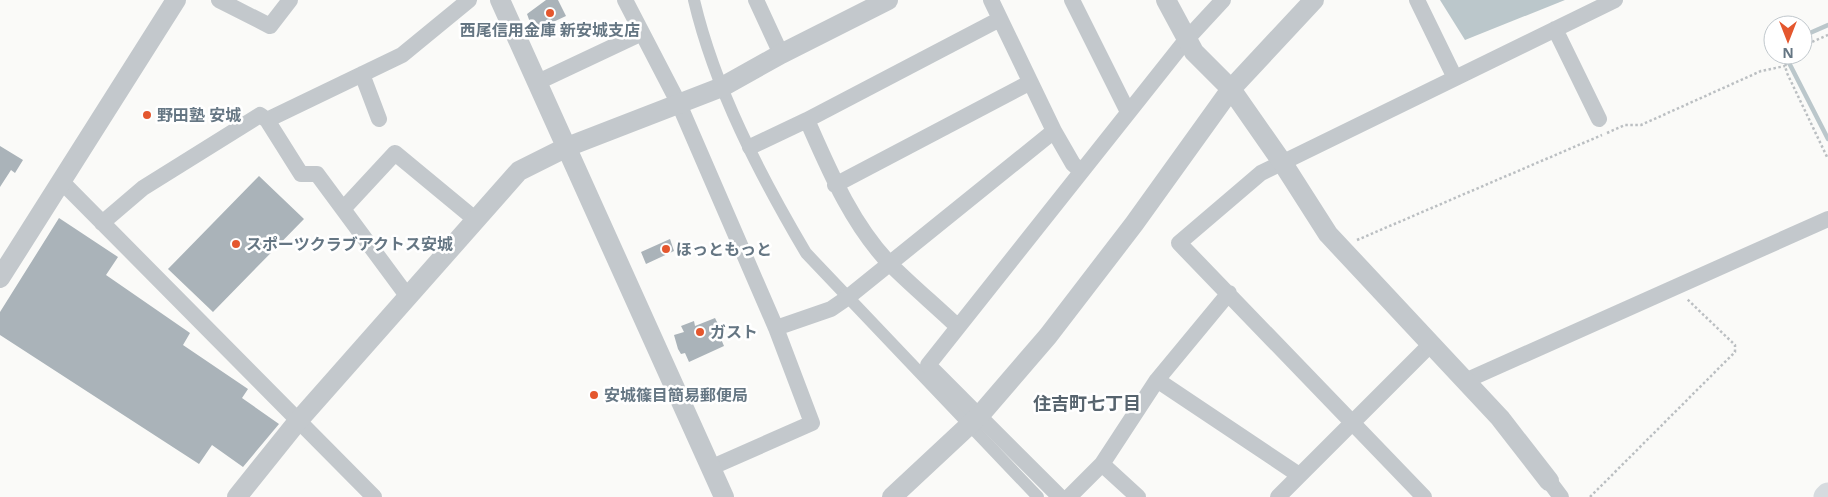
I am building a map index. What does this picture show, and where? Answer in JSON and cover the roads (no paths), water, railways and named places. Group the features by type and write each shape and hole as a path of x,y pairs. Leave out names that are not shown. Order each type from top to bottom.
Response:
{"street":[{"path":"0,278 176,0"},
{"path":"219,0 270,26 290,0"},
{"path":"267,120 402,54 469,0"},
{"path":"500,0 724,497"},
{"path":"625,0 678,104 776,328 812,423 710,468"},
{"path":"694,0 702,36 722,88 780,209 806,253 847,298 974,420 1060,497"},
{"path":"756,0 781,54"},
{"path":"237,497 298,421 519,171 567,147 722,88 781,54 888,0"},
{"path":"991,0 1054,130 1073,164 1081,171"},
{"path":"1072,0 1128,112"},
{"path":"1166,0 1194,52 1231,89 1282,162 1328,234 1500,418 1555,489"},
{"path":"1038,497 928,365 1186,40 1223,0"},
{"path":"892,497 974,420 1085,290 1231,89 1314,0"},
{"path":"1417,0 1455,78"},
{"path":"1421,496 1353,422 1179,243 1261,173 1615,0"},
{"path":"750,147 807,120 1000,19"},
{"path":"1555,29 1600,119"},
{"path":"538,82 642,33"},
{"path":"362,74 379,119"},
{"path":"835,184 1030,83"},
{"path":"102,223 143,188 260,115 267,120 302,174 317,174 408,296"},
{"path":"807,120 835,184 865,231 890,264 958,327"},
{"path":"776,328 831,309 847,298 1054,130"},
{"path":"344,208 395,153 476,220"},
{"path":"62,182 374,497"},
{"path":"1465,381 1828,219"},
{"path":"1069,497 1102,464 1157,380 1229,293"},
{"path":"1278,497 1431,344"},
{"path":"1157,380 1299,475"},
{"path":"1102,464 1138,497"}],"waterway":[{"path":"1813,32 1828,25"},
{"path":"1790,65 1828,139"}],"place":[{"name":"西尾信用金庫 新安城支店","path":"550,13"},
{"name":"野田塾 安城","path":"147,115"},
{"name":"スポーツクラブアクトス安城","path":"236,244"},
{"name":"ほっともっと","path":"666,249"},
{"name":"ガスト","path":"700,332"},
{"name":"安城篠目簡易郵便局","path":"594,395"}],"district":[{"name":"住吉町七丁目","path":"1087,403"}]}
